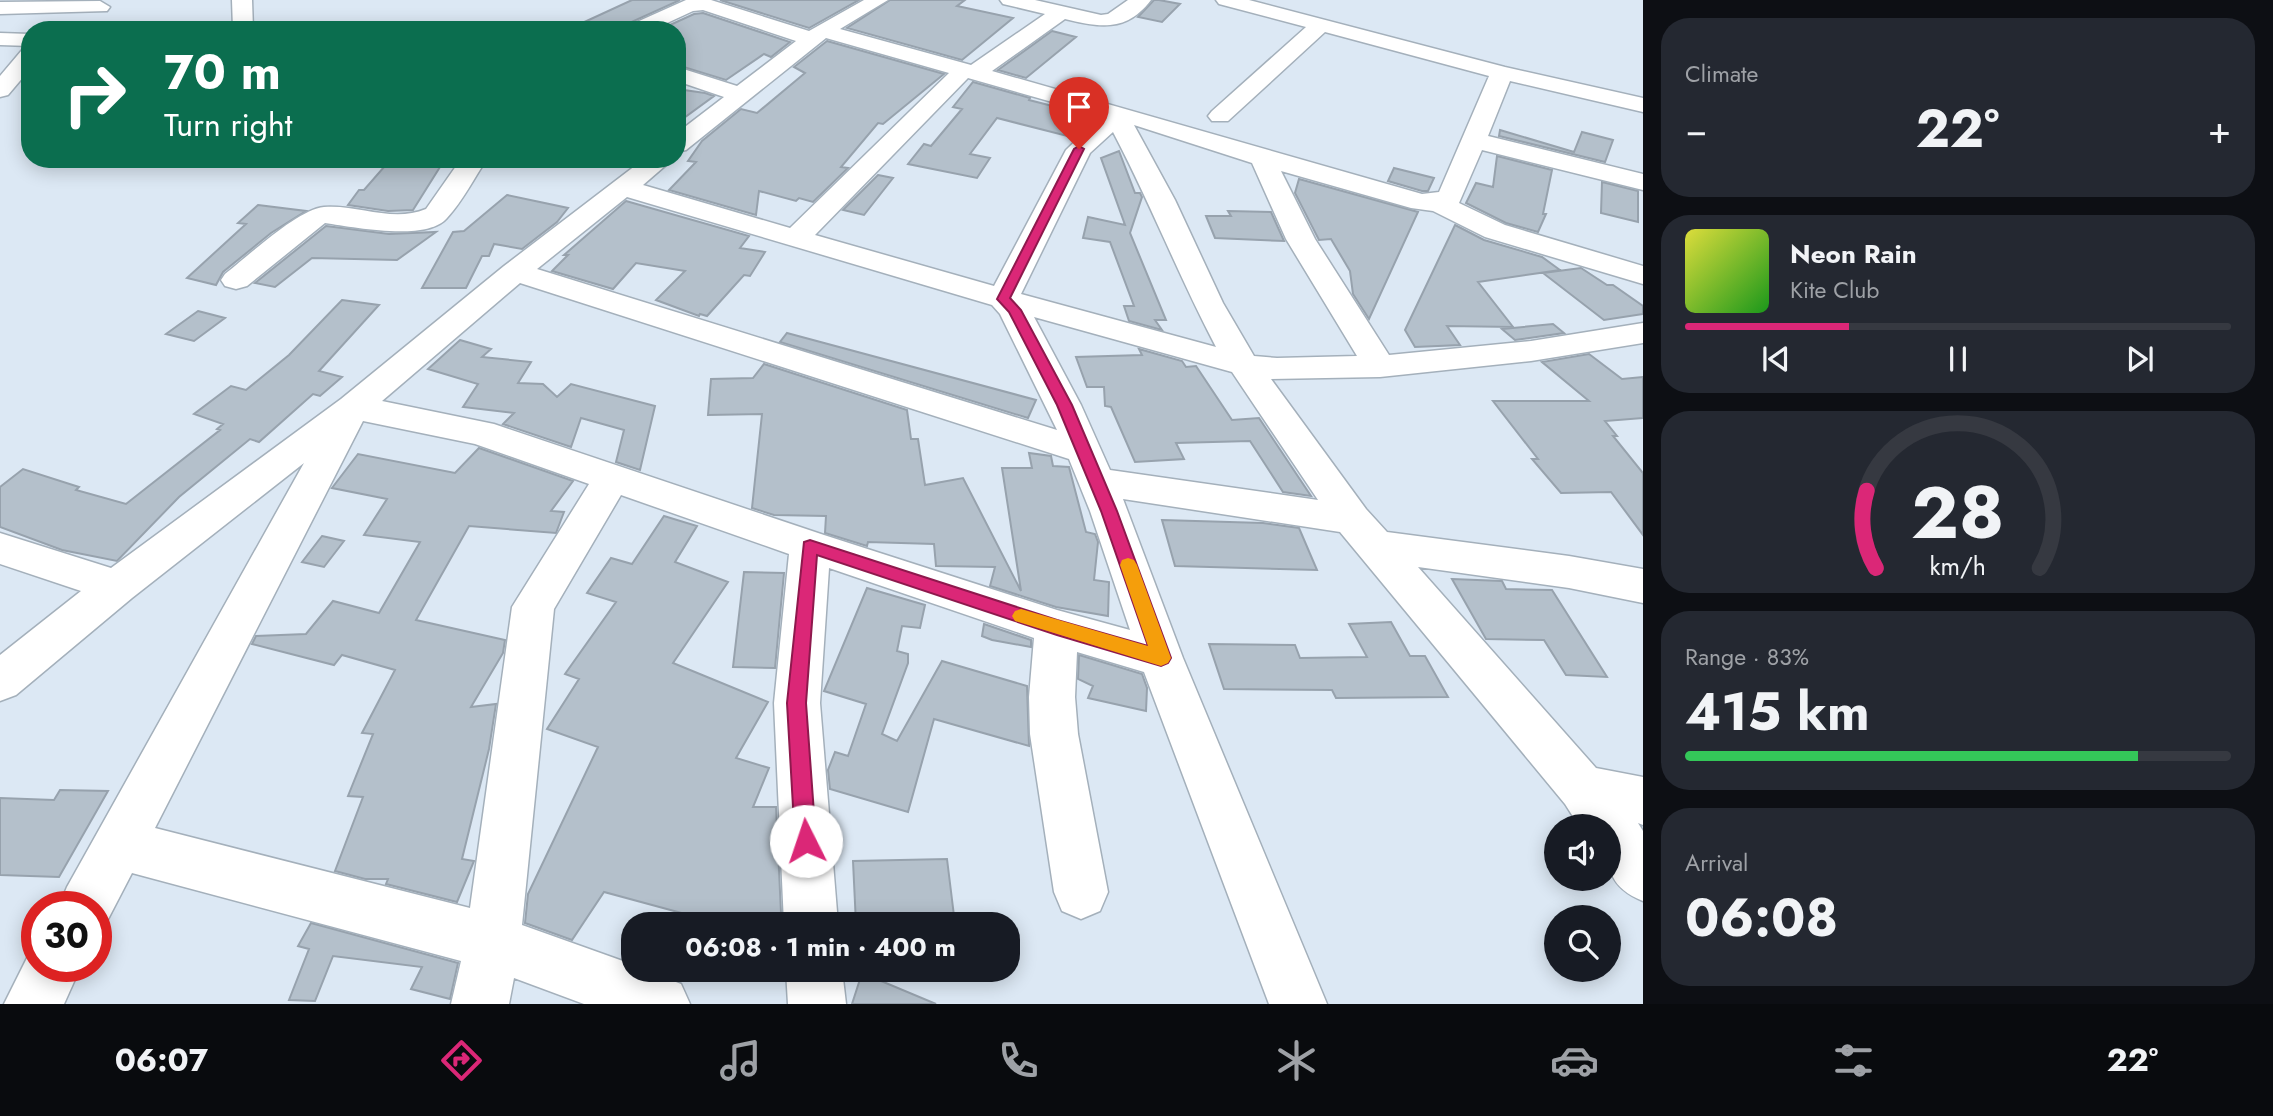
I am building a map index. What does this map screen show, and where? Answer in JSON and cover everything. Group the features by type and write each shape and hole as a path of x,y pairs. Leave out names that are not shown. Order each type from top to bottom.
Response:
{"street":[{"path":"242,0 243,21"},
{"path":"686,136 817,35 878,0"},
{"path":"1010,0 1110,21 1141,0"},
{"path":"1226,0 1256,3 1321,25 1502,73 1643,105"},
{"path":"0,8 106,4"},
{"path":"77,21 106,4"},
{"path":"654,21 689,5 704,4 817,35 969,71 1116,116 1421,202 1438,202 1450,197 1502,73"},
{"path":"796,238 969,71 1061,12"},
{"path":"1220,116 1321,25"},
{"path":"0,39 21,40"},
{"path":"0,90 15,66"},
{"path":"686,77 741,95"},
{"path":"1003,299 1079,149 1116,116"},
{"path":"1116,116 1162,200 1208,303 1245,365 1363,533 1582,788 1643,875"},
{"path":"1473,140 1643,182"},
{"path":"1263,158 1274,189 1301,239 1380,366"},
{"path":"236,280 314,218 324,215 411,222 428,220 436,215 468,168"},
{"path":"0,681 117,586 353,407 515,272 646,168"},
{"path":"624,188 1003,299 1245,365 1277,369 1380,366 1531,351 1643,333"},
{"path":"1438,202 1495,231 1643,275"},
{"path":"515,272 1090,466 1363,533 1643,586"},
{"path":"1003,299 1014,310 1065,405 1161,658 1298,1004"},
{"path":"353,407 481,433 1057,628 1161,658"},
{"path":"94,891 353,407"},
{"path":"480,1004 493,942 533,607 612,479"},
{"path":"810,546 796,703 810,912"},
{"path":"0,548 117,586"},
{"path":"1057,628 1052,697 1054,734 1081,892"},
{"path":"1582,788 1643,801"},
{"path":"119,844 493,942 661,1004"},
{"path":"33,1004 45,982"},
{"path":"815,982 817,1004"}],"building":[{"path":"632,0 680,0 634,21 586,21"},
{"path":"720,0 859,0 809,28"},
{"path":"890,0 965,0 957,6 1013,18 962,60 847,28"},
{"path":"1154,0 1180,4 1162,22 1138,17"},
{"path":"703,13 790,42 771,57 764,54 726,80 686,68 686,21 679,21"},
{"path":"1052,31 1076,37 1026,78 998,70"},
{"path":"827,41 944,74 883,124 878,123 841,167 848,168 813,202 799,198 796,201 759,191 756,215 669,190 696,162 688,161 702,141 741,109 757,113 805,73 794,67"},
{"path":"973,82 1096,117 1075,138 997,118 970,154 990,158 977,178 908,164 924,144 931,146 962,109 953,107"},
{"path":"686,90 714,96 686,116"},
{"path":"1500,130 1574,152 1582,132 1613,140 1605,162 1499,136"},
{"path":"1119,151 1135,193 1140,193 1142,197 1130,233 1166,320 1155,320 1162,330 1129,321 1124,306 1134,306 1110,242 1083,238 1088,217 1125,225 1101,158"},
{"path":"1497,156 1552,170 1543,214 1546,214 1538,232 1506,223 1466,203 1476,183 1493,187"},
{"path":"383,168 439,168 413,210 388,211 348,205 359,190 364,190"},
{"path":"1394,168 1434,178 1428,191 1422,191 1388,181"},
{"path":"878,175 893,178 864,215 843,210"},
{"path":"1299,179 1418,212 1369,319 1353,294 1350,271 1331,239 1319,240 1295,193"},
{"path":"1602,182 1638,191 1638,222 1601,213"},
{"path":"507,195 568,208 557,222 522,249 494,244 489,256 482,256 466,288 422,288 453,232 464,231"},
{"path":"626,201 749,236 740,248 765,252 750,276 744,275 707,316 699,316 656,300 685,271 636,263 613,289 552,271 568,255 564,255"},
{"path":"258,205 306,211 271,233 223,272 216,285 187,278 246,224 238,223"},
{"path":"1228,211 1271,212 1284,241 1215,238 1206,216 1231,216"},
{"path":"1455,225 1484,240 1542,257 1560,270 1478,282 1513,327 1447,326 1460,345 1415,347 1405,330"},
{"path":"326,226 389,234 436,232 397,260 312,258 275,287 255,283"},
{"path":"1581,268 1607,285 1613,285 1643,306 1643,314 1604,320 1543,273"},
{"path":"342,300 379,305 319,371 342,377 320,396 313,394 259,442 250,439 179,497 117,561 62,550 0,527 0,487 23,469 79,487 76,490 126,504 220,430 217,429 223,424 194,414 231,386 246,390 289,355"},
{"path":"198,311 225,318 194,341 166,334"},
{"path":"1553,324 1564,333 1515,340 1502,329"},
{"path":"787,333 1036,400 1028,418 780,342"},
{"path":"460,340 491,349 482,357 531,362 518,383 543,384 557,397 571,384 655,406 640,470 616,462 624,430 581,418 571,447 503,424 514,413 463,407 478,384 428,369"},
{"path":"1139,349 1182,361 1186,367 1196,366 1232,420 1259,418 1311,496 1283,492 1250,441 1176,443 1184,459 1135,462 1111,407 1105,406 1104,387 1087,387 1076,357 1142,355"},
{"path":"1589,354 1622,379 1643,377 1643,418 1605,421 1617,436 1613,436 1643,473 1643,535 1611,492 1561,493 1532,459 1538,459 1493,401 1589,401 1542,362"},
{"path":"764,364 907,410 911,439 918,439 925,485 963,478 1021,591 1002,468 1032,468 1029,453 1051,456 1053,466 1069,467 1086,532 1095,534 1098,542 1094,580 1109,582 1108,616 1056,607 990,586 995,567 936,566 934,544 868,542 867,546 825,533 826,516 774,515 752,508 762,414 708,415 711,379 753,378"},
{"path":"479,448 573,481 551,511 564,512 556,533 469,526 416,620 505,640 503,653 471,707 496,704 489,749 462,859 474,861 457,902 386,884 388,879 365,879 335,871 363,797 348,796 373,734 362,733 395,670 342,655 334,665 252,644 256,636 306,634 333,601 379,613 420,542 364,535 387,499 332,488 358,454 455,473"},
{"path":"664,516 697,526 675,562 728,582 673,663 768,702 736,758 769,768 753,807 776,807 781,912 678,912 604,892 572,940 525,923 528,894 598,747 547,729 579,679 565,674 616,602 587,593 611,558 632,564"},
{"path":"1162,520 1263,523 1299,528 1317,570 1175,566"},
{"path":"322,536 344,541 324,567 302,562"},
{"path":"744,572 784,573 775,668 733,667"},
{"path":"1452,579 1502,581 1506,589 1552,590 1607,677 1566,675 1544,640 1486,639"},
{"path":"867,588 925,605 920,628 902,626 897,651 908,654 908,663 882,734 897,741 942,661 1027,686 1029,746 934,719 908,812 830,789 828,770 835,752 848,756 866,704 824,691"},
{"path":"1391,622 1410,656 1425,656 1448,697 1336,698 1332,690 1224,689 1209,644 1295,645 1300,658 1367,657 1349,624"},
{"path":"984,624 1031,640 1031,647 982,636"},
{"path":"1079,655 1142,674 1147,688 1146,711 1088,698 1093,686 1078,679"},
{"path":"60,790 108,791 59,877 0,875 0,798 54,800"},
{"path":"947,859 954,912 855,912 853,861"},
{"path":"311,923 458,963 450,999 411,989 422,967 333,956 315,1001 289,1000 309,949 298,946"},
{"path":"859,982 883,982 936,1004 852,1004"}],"slow traffic":[{"path":"1021,616 1161,658 1128,565"}],"route":[{"path":"806,841 796,703 810,546 1057,628 1161,658 1109,511 1065,405 1014,310 1003,299 1079,149"}]}
